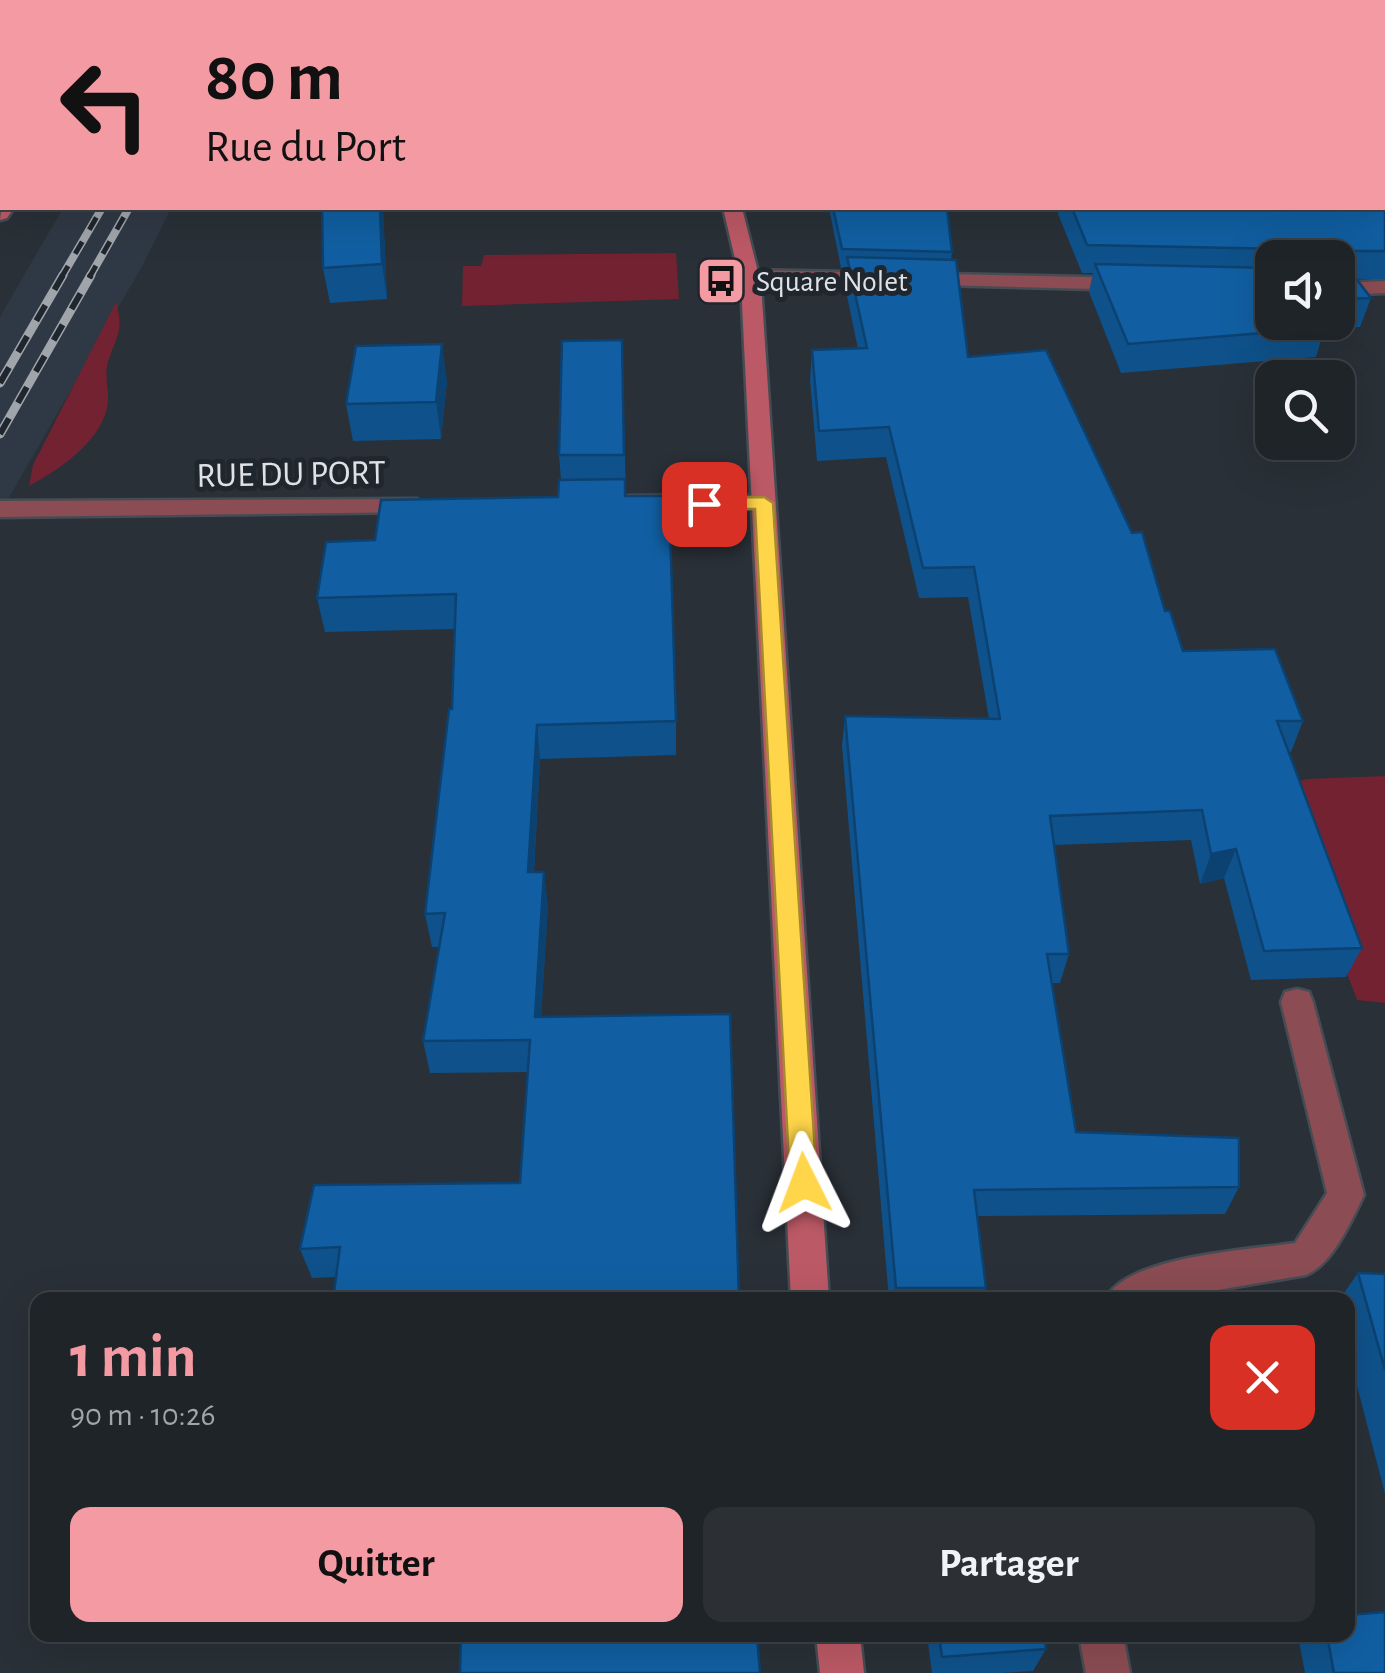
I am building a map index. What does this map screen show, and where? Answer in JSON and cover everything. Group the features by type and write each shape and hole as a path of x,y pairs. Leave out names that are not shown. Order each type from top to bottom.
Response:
{"street":[{"path":"733,210 750,276 810,1292"},
{"path":"750,276 1156,285"},
{"path":"1355,288 1385,287"},
{"path":"605,504 764,503"},
{"name":"RUE DU PORT","path":"0,509 448,506"},
{"path":"1137,1292 1150,1284 1306,1258 1346,1195 1297,1002"},
{"path":"839,1642 842,1673"},
{"path":"1102,1642 1108,1673"}],"shaded area":[{"path":"62,210 170,210 141,268 0,513 0,317"},
{"path":"676,253 679,299 462,306 463,266 481,266 484,255"},
{"path":"116,302 119,327 107,367 105,416 78,452 29,486 33,465"},
{"path":"1385,776 1385,1003 1357,1000 1285,807 1286,785 1307,779"}],"building":[{"path":"322,210 380,210 382,264 323,268"},
{"path":"833,210 947,210 952,252 842,249"},
{"path":"1073,210 1385,210 1385,251 1355,251 1355,240 1255,240 1255,248 1087,245"},
{"path":"847,257 956,260 968,357 1046,350 1132,533 1142,532 1165,611 1170,611 1183,651 1275,649 1303,721 1277,721 1362,948 1264,951 1236,849 1211,854 1202,810 1050,816 1069,954 1047,954 1076,1132 1239,1138 1239,1187 974,1190 986,1288 896,1288 845,716 1000,719 974,567 923,568 889,427 819,431 812,350 867,348"},
{"path":"1095,264 1255,268 1255,334 1128,344"},
{"path":"1355,277 1371,298 1355,298"},
{"path":"622,340 624,455 559,455 562,341"},
{"path":"442,344 436,402 346,404 356,346"},
{"path":"625,479 625,496 669,496 676,721 537,725 528,872 544,872 535,1017 730,1014 739,1292 334,1292 340,1247 300,1249 314,1185 520,1183 530,1040 423,1041 445,913 425,914 452,709 456,594 317,598 326,542 375,540 381,500 558,497 559,480"},
{"path":"1358,1273 1385,1274 1385,1370"},
{"path":"1385,1612 1385,1673 1334,1673 1328,1642 1355,1642 1355,1614"},
{"path":"461,1642 758,1642 760,1673 460,1673"},
{"path":"940,1642 1045,1642 1046,1649 942,1657"}],"railway":[{"path":"61,278 101,210"},
{"path":"89,278 128,210"},
{"path":"0,383 63,275"},
{"path":"0,434 91,275"}],"place":[{"name":"Square Nolet","path":"721,281"}],"route":[{"path":"704,504 764,503 804,1183"}]}
